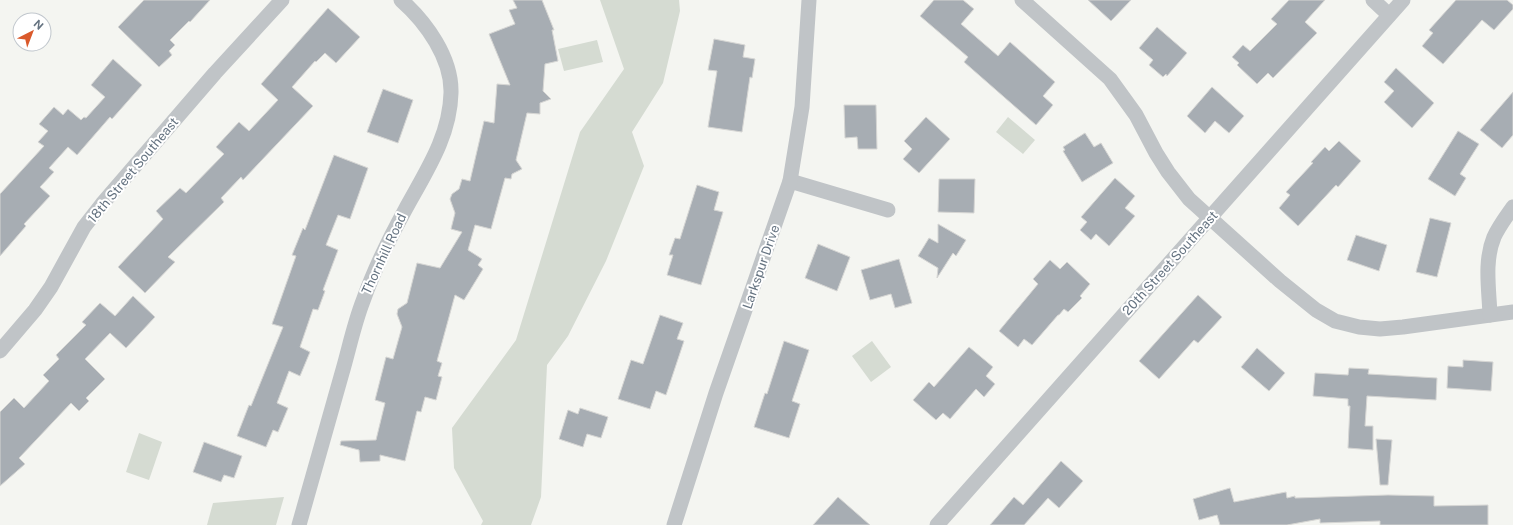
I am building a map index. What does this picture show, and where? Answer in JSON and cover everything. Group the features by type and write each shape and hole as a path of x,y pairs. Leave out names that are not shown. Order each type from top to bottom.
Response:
{"street":[{"name":"18th Street Southeast","path":"0,351 35,310 51,287 84,227 102,204 215,73 282,0"},
{"name":"Thornhill Road","path":"299,525 362,302 388,242 431,164 447,126 452,93 449,73 441,50 428,29 411,8 401,0"},
{"name":"Larkspur Drive","path":"674,525 716,393 790,181 802,107 809,0"},
{"path":"1022,0 1110,79 1127,102 1156,153 1176,183 1189,199 1297,296 1316,310 1336,321 1359,327 1380,329 1513,312"},
{"path":"1373,0 1389,15"},
{"name":"20th Street Southeast","path":"937,525 1403,0"},
{"path":"790,181 888,210"},
{"path":"1490,315 1488,268 1489,254 1500,226 1513,207"}],"shaded area":[{"path":"600,0 679,0 680,11 663,83 632,132 644,166 606,261 568,336 547,365 541,497 531,525 481,525 483,521 454,468 452,428 516,340 580,132 624,69"},
{"path":"597,40 603,62 564,71 558,49"},
{"path":"1008,117 1035,140 1023,154 996,132"},
{"path":"872,341 891,367 871,382 852,356"},
{"path":"139,433 162,442 149,480 126,472"},
{"path":"284,497 276,525 207,525 213,503"}],"building":[{"path":"144,0 210,0 190,22 189,21 170,40 175,45 169,51 172,55 159,67 118,27"},
{"path":"513,0 542,0 554,30 552,30 558,61 545,64 543,91 551,99 540,103 540,114 527,113 516,160 522,169 512,174 511,179 505,178 491,229 475,225 468,250 482,259 478,265 483,269 464,300 455,295 437,361 442,363 438,376 442,377 436,400 425,397 421,412 417,411 405,461 380,455 380,461 360,462 359,450 340,445 341,441 376,440 385,403 375,400 386,357 393,359 402,327 397,314 398,309 407,303 417,263 440,268 462,232 451,229 455,213 450,199 452,194 459,189 462,179 470,181 484,121 494,123 497,84 510,85 489,34 515,24 509,10 517,8"},
{"path":"934,0 963,0 974,9 961,24 998,56 1010,42 1055,82 1043,96 1053,105 1036,125 964,62 968,57 920,16"},
{"path":"1088,0 1131,0 1111,21"},
{"path":"1289,0 1325,0 1305,22 1317,33 1273,78 1268,73 1257,84 1237,65 1239,63 1232,57 1243,45 1250,51 1277,24 1271,19"},
{"path":"1456,0 1507,0 1513,5 1513,9 1494,30 1482,20 1443,64 1422,46 1433,33 1429,30"},
{"path":"328,8 360,37 336,63 325,53 316,62 315,61 292,87 313,106 243,180 241,177 221,198 224,202 168,257 175,262 145,293 118,267 163,219 156,211 180,188 186,193 224,154 216,147 239,122 249,131 278,100 261,84"},
{"path":"1157,27 1187,53 1167,76 1166,74 1163,77 1149,65 1153,60 1139,48"},
{"path":"714,39 745,45 743,57 755,59 752,78 750,77 742,132 708,127 717,71 708,70"},
{"path":"113,59 142,85 112,119 110,117 77,155 68,147 49,168 54,172 40,187 50,196 24,224 26,226 0,256 0,194 44,146 38,142 48,131 39,124 54,107 63,115 68,109 81,120 84,117 86,118 105,97 91,85"},
{"path":"1396,68 1434,103 1412,128 1384,102 1394,91 1384,82"},
{"path":"1212,87 1244,116 1229,133 1215,121 1205,133 1187,116"},
{"path":"383,89 413,100 398,143 367,132"},
{"path":"1513,92 1513,135 1502,148 1480,130"},
{"path":"844,105 876,105 877,149 858,149 857,137 845,138"},
{"path":"926,117 950,139 919,173 903,159 912,149 904,141"},
{"path":"1458,131 1479,144 1460,174 1466,178 1455,196 1428,179"},
{"path":"1085,133 1094,147 1101,143 1113,163 1082,182 1063,151 1065,150 1063,147"},
{"path":"1339,141 1361,161 1338,187 1336,185 1298,226 1279,208 1290,195 1286,192 1313,163 1311,162 1325,147 1329,151"},
{"path":"334,155 368,168 350,219 338,215 326,245 338,250 323,290 325,291 318,310 313,309 300,347 310,352 300,376 289,371 277,403 288,408 278,432 273,430 266,447 237,436 249,405 251,406 283,327 272,324 296,256 292,255 303,228 305,230"},
{"path":"1115,178 1135,196 1125,208 1135,216 1109,246 1096,234 1091,240 1080,230 1087,222 1081,217"},
{"path":"939,179 975,179 974,213 938,212"},
{"path":"697,185 719,192 714,210 723,212 701,285 667,275 673,255 669,255 675,238 680,239"},
{"path":"1430,218 1451,223 1437,277 1416,272"},
{"path":"938,224 966,240 956,256 953,253 937,278 938,268 918,256 929,238 938,243"},
{"path":"1356,235 1387,245 1379,271 1347,260"},
{"path":"818,244 850,257 837,291 805,278"},
{"path":"899,259 912,303 895,308 891,294 870,300 861,270"},
{"path":"1050,260 1060,269 1067,262 1090,284 1080,296 1082,298 1068,312 1064,309 1032,345 1024,339 1018,347 999,331 1038,284 1033,279"},
{"path":"1198,295 1222,317 1198,343 1194,340 1159,379 1139,361"},
{"path":"133,296 155,317 126,348 110,333 85,359 105,379 86,398 89,401 79,411 71,403 19,458 25,464 0,486 0,412 14,398 24,408 49,381 43,375 59,359 56,355 86,325 82,322 100,303 115,316"},
{"path":"660,315 683,323 677,339 684,341 666,395 656,391 650,409 618,399 631,360 643,364"},
{"path":"784,341 809,350 792,401 800,404 789,438 754,427 765,393 767,394"},
{"path":"969,347 993,367 986,376 995,384 984,397 976,389 950,419 943,413 936,420 913,400 929,382 934,387"},
{"path":"1257,348 1285,373 1269,391 1241,367"},
{"path":"1463,360 1493,362 1491,391 1447,388 1448,366 1463,367"},
{"path":"1349,368 1369,369 1368,374 1437,378 1436,400 1367,396 1365,426 1373,426 1373,450 1348,448 1350,406 1348,406 1348,399 1313,396 1315,373 1348,375"},
{"path":"580,408 608,417 601,438 587,434 583,447 559,439 568,410 578,414"},
{"path":"1376,439 1392,440 1388,485 1380,485"},
{"path":"204,442 242,456 234,478 224,475 221,482 193,472"},
{"path":"1061,461 1083,481 1059,508 1048,498 1024,525 990,525 1014,497 1023,505"},
{"path":"1230,488 1234,502 1286,492 1287,498 1295,496 1295,498 1388,495 1434,496 1434,506 1488,505 1488,525 1380,525 1380,521 1320,523 1320,519 1287,525 1220,525 1217,515 1199,520 1193,499"},
{"path":"838,497 870,525 813,525"}]}
